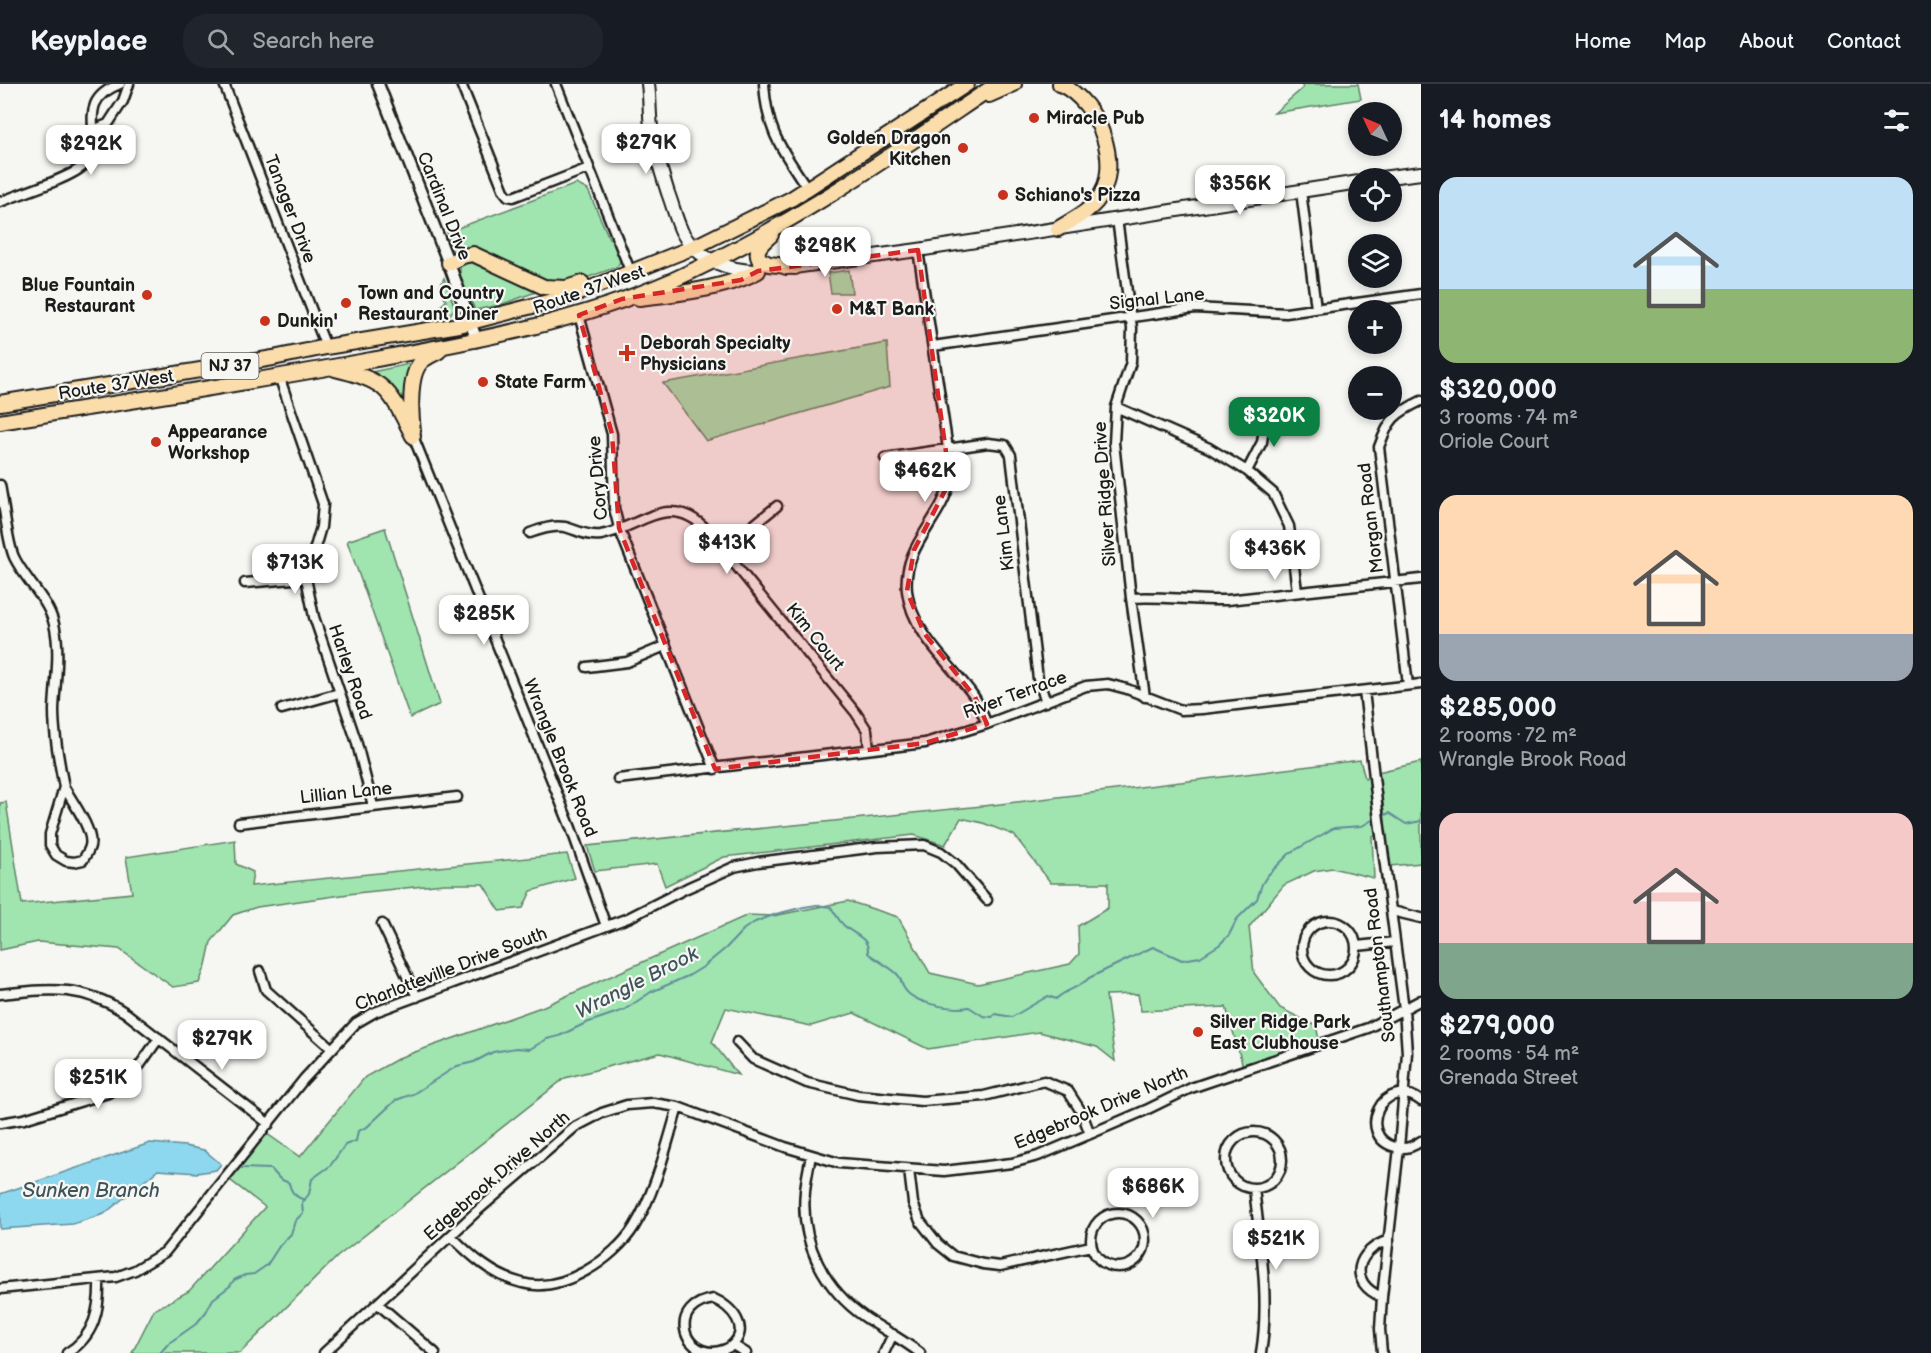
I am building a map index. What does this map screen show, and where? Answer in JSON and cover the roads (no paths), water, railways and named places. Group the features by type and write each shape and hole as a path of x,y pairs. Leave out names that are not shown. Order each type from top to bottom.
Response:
{"highway":[{"name":"Route 37 West","path":"0,403 273,358 471,322 571,296 694,247 744,223 807,189 967,84"},
{"name":"Route 37 West","path":"0,422 330,368 516,333 579,315 670,281 781,225 857,179 997,84"},
{"path":"965,105 1014,84"},
{"path":"1058,229 1095,203 1103,191 1107,178 1108,160 1100,128 1092,112 1070,88 1060,84"},
{"path":"781,225 761,245 757,254 759,259 769,264 795,267"},
{"path":"449,263 473,254 528,281 550,289 566,288 628,274"},
{"path":"622,299 667,295 741,280 758,271"},
{"path":"413,436 412,390 418,366 423,360 449,346"},
{"path":"330,368 371,379 382,387 394,400 413,436"}],"main road":[{"path":"648,85 651,126 660,168 683,234 711,261 744,271 795,267 918,250 1348,184"},
{"path":"1402,175 1421,173"}],"street":[{"path":"0,202 66,176 84,166 92,152 92,111 98,99 111,87 120,84"},
{"path":"93,130 108,124 123,101 129,84"},
{"name":"Tanager Drive","path":"224,84 326,347"},
{"name":"Cardinal Drive","path":"378,84 477,340"},
{"path":"461,84 508,196 513,197 589,168"},
{"path":"556,84 628,274"},
{"path":"764,84 772,133 807,189"},
{"path":"1301,191 1316,308"},
{"name":"Silver Ridge Drive","path":"1117,219 1132,328 1131,362 1116,407 1114,443 1131,598 1145,697"},
{"path":"918,250 948,449 950,481 945,495 914,550 908,571 907,591 913,612 924,633 975,697 987,724"},
{"name":"Signal Lane","path":"933,346 1195,308 1286,313 1421,294"},
{"name":"Cory Drive","path":"579,315 612,434 614,508 619,528 715,769"},
{"name":"Harley Road","path":"279,376 323,504 321,527 306,578 314,617 356,740 373,806"},
{"name":"Morgan Road","path":"1408,685 1379,447 1386,428 1399,412 1421,401"},
{"path":"1116,407 1190,439 1247,471 1273,493 1289,526 1297,591"},
{"path":"1247,471 1262,442 1266,414"},
{"name":"Wrangle Brook Road","path":"413,436 571,828 606,926"},
{"name":"Kim Lane","path":"885,458 1000,443 1005,445 1011,455 1038,680 1046,702"},
{"path":"0,485 13,555 52,617 55,627 57,669 54,711 57,750 64,787 87,828 91,843 83,860 74,862 56,855 50,845 50,834 64,787"},
{"path":"723,550 777,506"},
{"name":"Kim Court","path":"530,533 559,526 595,535 656,514 677,513 691,518 700,524 723,550 856,713 867,730 870,749"},
{"path":"245,583 306,578"},
{"path":"1131,598 1156,596 1198,601 1227,600 1421,579"},
{"path":"587,667 627,662 665,645"},
{"name":"River Terrace","path":"618,779 925,743 987,724 1086,686 1108,684 1181,710 1421,684"},
{"name":"Southampton Road","path":"1364,691 1404,1009 1407,1053 1405,1093 1382,1297 1380,1329 1382,1353"},
{"path":"282,710 339,693"},
{"name":"Lillian Lane","path":"239,823 457,797"},
{"name":"Charlotteville Drive South","path":"0,1289 116,1277 135,1270 165,1252 304,1078 356,1023 375,1012 606,926 734,867 877,847 918,844 941,852 956,864 987,900"},
{"path":"1392,911 1421,918"},
{"path":"1326,921 1335,921 1350,930 1357,946 1353,962 1341,974 1332,976 1316,972 1309,967 1302,952 1305,935 1318,923 1326,921"},
{"path":"382,924 417,997"},
{"path":"1357,946 1395,942"},
{"path":"260,971 266,990 331,1048"},
{"path":"0,994 50,989 88,994 107,1000 126,1012 269,1124"},
{"name":"Edgebrook Drive North","path":"324,1353 476,1212 575,1127 602,1113 627,1105 653,1103 678,1107 743,1132 839,1163 944,1171 1012,1163 1038,1156 1146,1110 1191,1088 1368,1028 1421,999"},
{"path":"0,1123 24,1119 108,1093 123,1083 140,1065 159,1038"},
{"path":"737,1042 753,1059 807,1083 858,1095 922,1101 984,1096 1044,1081 1068,1091 1082,1113 1090,1134"},
{"path":"1421,1101 1405,1093 1386,1098 1376,1114 1375,1123 1382,1140 1390,1146 1399,1149 1408,1148 1421,1141"},
{"path":"451,1236 484,1265 523,1284 539,1285 556,1282 602,1262 628,1235 650,1197 678,1107"},
{"path":"1257,1132 1273,1140 1279,1147 1281,1156 1278,1174 1264,1186 1254,1188 1237,1182 1231,1176 1226,1159 1228,1150 1239,1136 1257,1132"},
{"path":"811,1155 804,1192 806,1228 812,1253 839,1294 864,1317 921,1353"},
{"path":"909,1170 913,1203 920,1221 938,1244 953,1256 1000,1266 1091,1245"},
{"path":"1254,1188 1266,1295 1261,1353"},
{"path":"1114,1213 1131,1215 1138,1221 1146,1236 1142,1254 1127,1266 1109,1266 1095,1254 1091,1245 1094,1228 1098,1221 1114,1213"},
{"path":"1382,1297 1367,1287 1362,1280 1360,1268 1363,1256 1374,1246 1389,1240"},
{"path":"67,1353 81,1342 93,1326 98,1310 99,1279"},
{"path":"714,1299 723,1303 735,1313 739,1323 739,1333 733,1345 724,1350 701,1351 690,1343 686,1336 685,1319 688,1313 701,1301 714,1299"},
{"path":"378,1304 435,1353"},
{"path":"884,1353 893,1334"},
{"path":"733,1345 746,1353"}],"water":[{"name":"Sunken Branch","path":"150,1143 204,1150 221,1164 216,1170 197,1173 158,1170 104,1214 73,1224 0,1229 0,1194"}],"waterway":[{"name":"Wrangle Brook","path":"1383,816 1389,813 1406,824 1421,821"},
{"name":"Wrangle Brook","path":"160,1353 169,1343 196,1324 213,1299 234,1280 254,1274 267,1265 280,1245 291,1234 295,1221 303,1213 302,1203 309,1194 312,1179 330,1166 345,1145 356,1141 358,1131 367,1127 396,1100 413,1094 457,1066 474,1062 493,1052 516,1048 530,1049 547,1039 624,1010 651,992 703,967 744,929 755,922 804,907 817,905 831,907 842,924 867,944 868,953 895,972 909,994 933,1005 953,1008 969,1007 983,1016 992,1017 995,1014 1012,1017 1048,996 1056,999 1089,978 1153,947 1182,960 1200,957 1219,945 1229,935 1237,919 1257,899 1267,876 1290,853 1334,828 1362,826 1374,819"},
{"name":"Sunken Branch","path":"242,1168 271,1169 280,1179 289,1183 296,1196 305,1200"}],"place":[{"name":"Miracle Pub","path":"1034,118"},
{"name":"Golden Dragon Kitchen","path":"963,148"},
{"name":"Schiano's Pizza","path":"1003,195"},
{"name":"Blue Fountain Restaurant","path":"147,295"},
{"name":"Town and Country Restaurant Diner","path":"346,303"},
{"name":"M&T Bank","path":"837,309"},
{"name":"Dunkin'","path":"265,321"},
{"name":"Deborah Specialty Physicians","path":"627,353"},
{"name":"State Farm","path":"483,382"},
{"name":"Appearance Workshop","path":"156,442"},
{"name":"Silver Ridge Park East Clubhouse","path":"1198,1032"}]}
